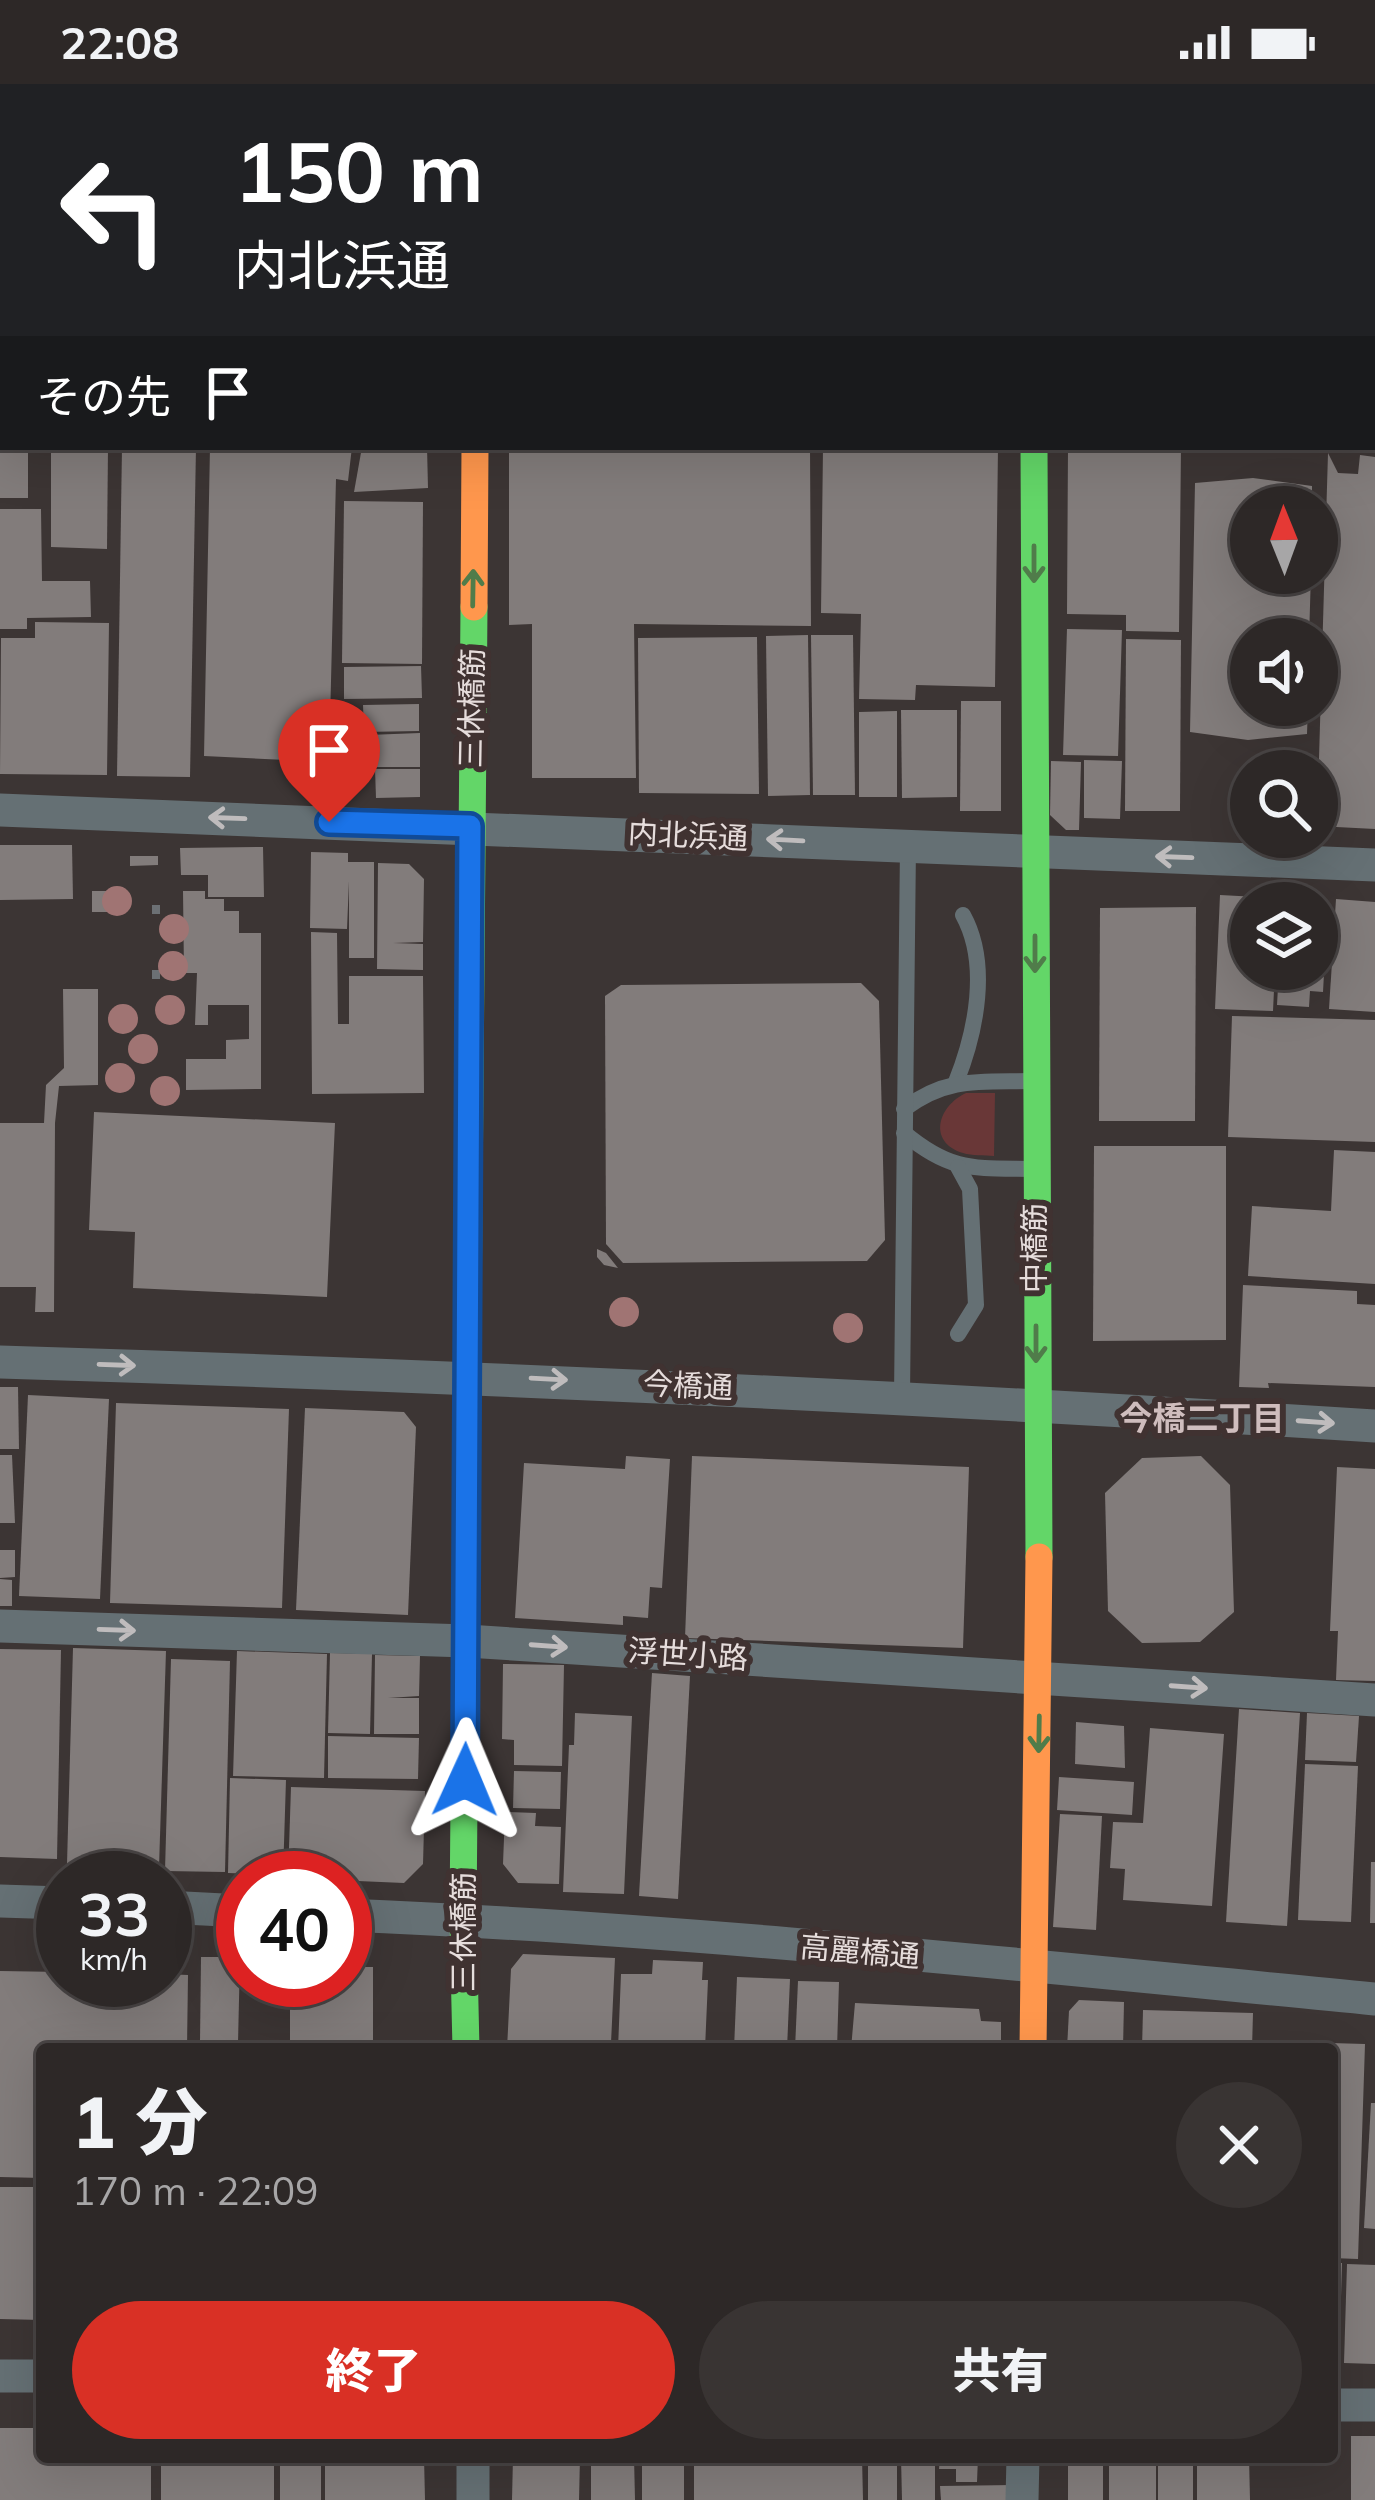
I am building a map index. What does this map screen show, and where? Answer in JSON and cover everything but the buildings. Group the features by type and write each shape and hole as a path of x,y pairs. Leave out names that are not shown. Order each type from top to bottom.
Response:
{"street":[{"name":"三休橋筋","path":"466,2043 463,1920 476,450"},
{"name":"中橋筋","path":"1033,2043 1039,1677 1034,450"},
{"name":"内北浜通","path":"0,810 1375,865"},
{"name":"今橋通","path":"0,1362 467,1376 902,1396 1375,1426"},
{"name":"浮世小路","path":"0,1626 467,1641 1375,1700"},
{"path":"0,1901 36,1902"},
{"name":"高麗橋通","path":"372,1916 1035,1966 1375,1999"},
{"path":"0,2376 36,2376"},
{"path":"1338,2404 1375,2405"},
{"path":"473,2463 473,2500"},
{"path":"1022,2500 1023,2463"}],"lane":[{"path":"902,1396 908,846"},
{"path":"956,1082 972,1042 977,959 975,937 963,915"},
{"path":"904,1109 926,1093 956,1082 1035,1081"},
{"path":"904,1133 958,1167 1035,1169"},
{"path":"958,1167 970,1189 976,1305 958,1334"}],"shaded area":[{"path":"966,1093 995,1093 994,1156 963,1153 944,1141 943,1115"}],"traffic: fast":[{"path":"1034,450 1039,1557"},
{"path":"466,2043 474,607"}],"traffic: slow":[{"path":"474,607 475,450"},
{"path":"1033,2043 1039,1557"}],"district":[{"name":"今橋二丁目","path":"1202,1418"}],"route":[{"path":"329,822 470,826 465,1780"}]}
